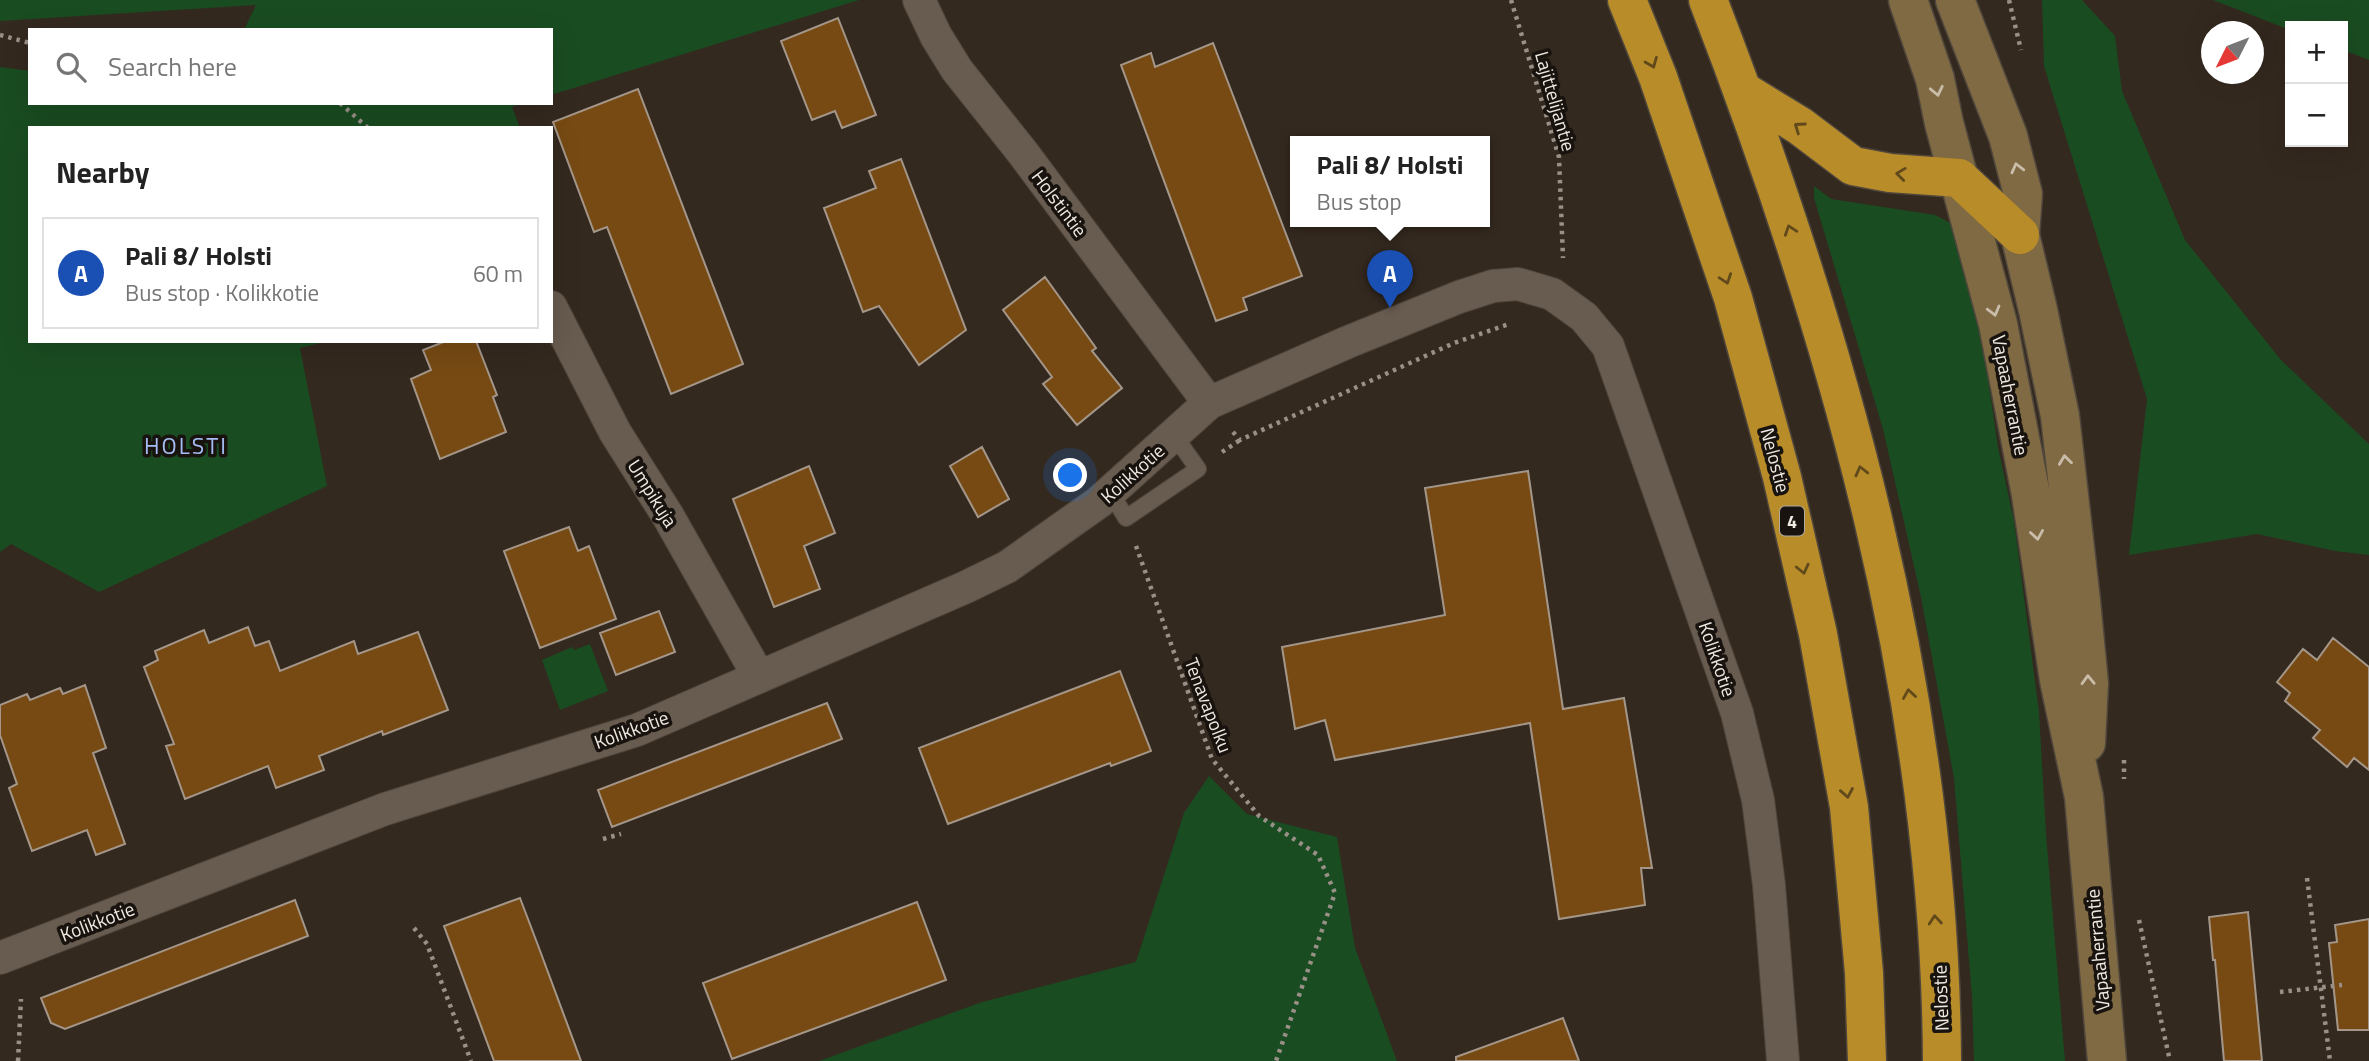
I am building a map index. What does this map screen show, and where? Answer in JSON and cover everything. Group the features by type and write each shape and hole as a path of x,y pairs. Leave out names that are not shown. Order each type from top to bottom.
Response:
{"highway":[{"name":"Nelostie","path":"1627,0 1658,77 1733,298 1782,477 1818,634 1849,807 1864,973 1867,1061"},
{"name":"Nelostie","path":"1709,0 1744,91 1796,247 1853,440 1894,605 1924,789 1941,1000 1942,1061"},
{"path":"1744,91 1800,126 1853,166 1891,173 1959,178 2020,235"}],"street":[{"name":"Holstintie","path":"919,0 936,36 957,70 1023,153 1209,403"},
{"name":"Vapaaherrantie","path":"1908,0 1935,79 1998,324 2031,495 2059,680 2084,797 2107,1061"},
{"name":"Vapaaherrantie","path":"1955,0 2008,136 2023,194 2020,235 2060,416 2089,683 2084,797"},
{"name":"Kolikkotie","path":"0,958 385,809 637,730 966,587 1118,505 1174,435 1209,403 1459,297 1493,286 1518,284 1552,294 1584,317 1608,346 1737,713 1758,800 1769,886 1783,1061"},
{"name":"Umpikuja","path":"553,311 615,432 668,516 759,677"}],"lane":[{"path":"1118,505 1198,469 1174,435"}],"path":[{"name":"Lajittelijantie","path":"1511,0 1559,157 1564,257 1552,294"},
{"path":"0,35 28,42"},
{"path":"342,105 366,126"},
{"path":"1209,403 1240,440 1454,342 1517,322 1544,319 1552,294"},
{"name":"Tenavapolku","path":"1118,505 1212,758 1259,816 1318,855 1335,893 1276,1061"},
{"path":"603,839 621,834"},
{"path":"2307,878 2330,1061"},
{"path":"414,928 427,944 471,1061"},
{"path":"2280,992 2342,985"},
{"path":"18,1061 21,999"}],"green space":[{"path":"0,0 859,0 553,94 553,28 245,28 256,5 0,21"},
{"path":"2042,0 2082,0 2115,36 2122,91 2185,240 2281,360 2369,444 2369,555 2335,551 2257,534 2129,555 2147,399 2044,66"},
{"path":"2213,0 2369,0 2369,60 2348,52 2348,21 2285,21 2285,28"},
{"path":"0,67 28,71 28,105 518,105 512,107 519,126 28,126 28,343 321,343 300,348 327,486 99,592 11,544 0,552"},
{"path":"1814,186 1831,199 1935,215 1954,225 1965,253 1984,352 1998,447 2014,521 2039,712 2065,1061 1974,1061 1972,997 1954,778 1921,597 1883,429 1814,198"},
{"path":"590,644 608,691 560,710 542,660 572,647 574,650"},
{"path":"1209,776 1247,814 1337,837 1355,948 1397,1061 819,1061 982,1002 1136,962 1184,813"}],"building":[{"path":"838,18 876,115 842,128 835,111 812,120 781,41"},
{"path":"1213,43 1302,276 1243,298 1247,310 1216,321 1121,65 1151,53 1155,67"},
{"path":"638,89 743,364 671,394 607,227 594,232 553,122"},
{"path":"901,159 966,330 919,365 879,306 863,312 824,208 876,188 869,171"},
{"path":"1045,277 1096,348 1092,351 1122,388 1077,425 1043,384 1052,377 1003,310"},
{"path":"441,343 477,343 497,395 493,397 506,432 440,459 411,379 431,370 423,350"},
{"path":"982,447 1009,499 978,517 950,466"},
{"path":"809,466 835,533 804,546 820,589 774,607 733,499"},
{"path":"1528,471 1563,709 1624,698 1652,868 1641,868 1645,905 1559,919 1530,723 1335,760 1325,720 1295,729 1282,647 1445,615 1425,488"},
{"path":"569,527 578,551 589,546 616,619 540,648 504,551"},
{"path":"659,611 675,652 616,675 600,633"},
{"path":"248,627 255,646 269,641 280,671 354,641 358,654 418,632 448,710 383,735 382,731 319,756 324,770 276,788 268,766 185,799 166,746 174,744 144,667 158,660 155,651 204,630 209,643"},
{"path":"2333,638 2369,667 2369,770 2354,758 2347,767 2313,738 2320,730 2285,701 2290,693 2277,682 2303,649 2317,660"},
{"path":"1120,671 1151,751 1111,766 1110,763 948,824 919,748"},
{"path":"85,685 106,748 93,753 125,844 96,855 87,830 32,851 9,788 17,784 0,735 0,705 27,694 30,700 60,688 63,694"},
{"path":"827,703 842,739 612,827 598,790"},
{"path":"520,898 581,1061 494,1061 444,926"},
{"path":"295,900 308,936 65,1029 51,1023 41,998"},
{"path":"917,902 946,980 732,1059 703,983"},
{"path":"2248,912 2262,1061 2224,1061 2209,917"},
{"path":"2369,919 2369,1030 2338,1030 2329,943 2337,942 2335,925"},
{"path":"1563,1018 1579,1061 1456,1061 1456,1057"}],"place":[{"name":"Pali 8/ Holsti","path":"1390,308"}],"district":[{"name":"HOLSTI","path":"186,445"}]}
